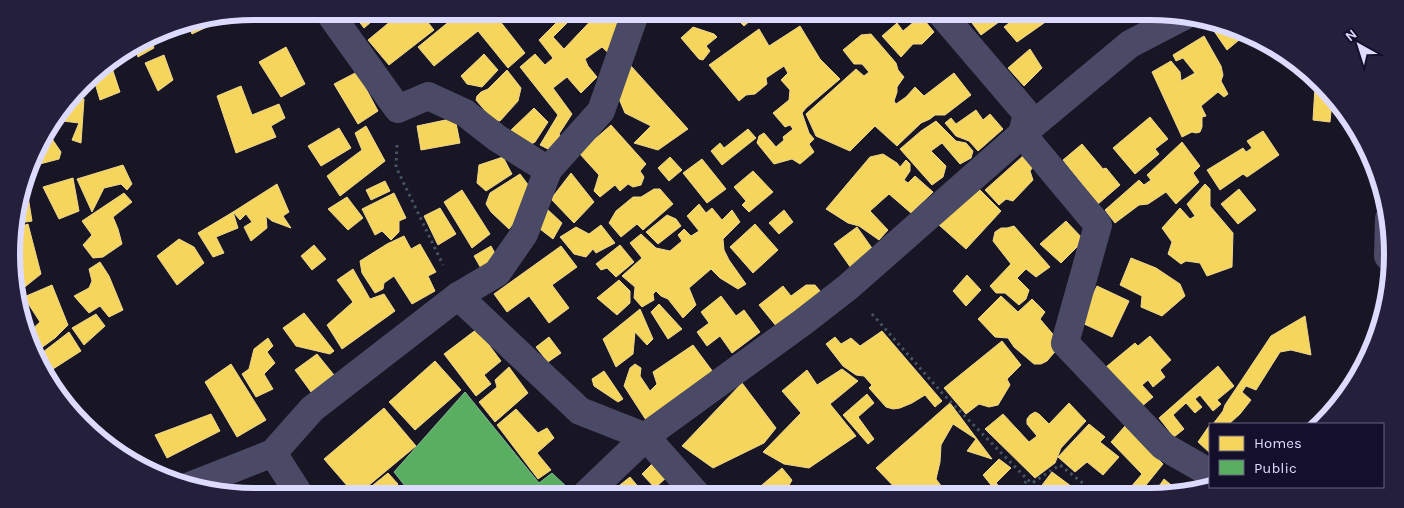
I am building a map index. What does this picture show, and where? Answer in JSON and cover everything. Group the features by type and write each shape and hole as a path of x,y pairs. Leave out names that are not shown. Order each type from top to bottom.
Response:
{"street":[{"path":"334,20 398,109 428,96 466,114 497,138 548,170"},
{"path":"200,482 273,453 312,409 458,296 497,273 524,234 548,170 601,111 633,20"},
{"path":"947,20 1027,114 1022,134"},
{"path":"592,488 650,433 848,287 1022,134 1130,44 1173,22"},
{"path":"1022,134 1098,225 1065,343 1163,446 1209,472"},
{"path":"458,296 580,411 646,437 691,488"},
{"path":"273,453 295,488"}],"path":[{"path":"398,109 396,167 458,296"},
{"path":"848,287 942,393 1027,479 1032,483 1060,465 1084,484"},
{"path":"1022,488 1027,479"}],"building: Homes":[{"path":"358,20 373,20 364,28"},
{"path":"392,20 426,20 434,30 389,65 368,40"},
{"path":"451,20 499,20 525,53 508,68 478,31 434,66 418,47"},
{"path":"559,20 569,21 553,37 564,49 591,20 618,20 622,24 615,59 602,47 585,59 597,77 581,93 567,77 553,88 572,114 559,134 563,140 553,144 548,149 540,145 558,115 520,67 535,54 545,65 553,58 539,40"},
{"path":"738,20 751,20 744,26"},
{"path":"916,20 924,20 934,32 922,44 913,44 901,57 882,36 897,23 903,31"},
{"path":"970,20 1002,20 981,35"},
{"path":"1013,20 1048,20 1017,42 1004,27"},
{"path":"211,24 211,25 192,34 190,29"},
{"path":"800,26 820,59 840,79 802,113 809,133 814,139 809,144 814,152 800,164 792,159 774,164 757,143 759,136 764,133 776,147 784,140 783,137 793,129 790,125 785,127 773,113 789,100 790,90 781,80 788,73 784,66 766,78 767,84 755,94 746,95 739,101 709,65 759,29 769,46"},
{"path":"693,27 714,34 717,37 706,46 710,51 703,60 699,59 681,38"},
{"path":"1216,30 1241,38 1227,50 1214,31"},
{"path":"871,34 896,63 898,70 904,77 897,87 894,101 896,104 915,87 924,96 954,73 971,95 945,115 935,115 921,123 897,146 875,126 850,151 816,136 806,114 856,69 864,76 869,72 862,64 854,64 843,50 861,35"},
{"path":"1204,36 1221,66 1223,75 1221,81 1228,94 1224,97 1218,92 1201,106 1206,116 1202,117 1200,132 1192,132 1182,137 1152,72 1171,61 1180,72 1181,81 1195,73 1183,58 1176,61 1173,55"},
{"path":"152,44 154,48 138,57 136,52"},
{"path":"286,47 305,84 281,97 259,62"},
{"path":"1030,49 1042,68 1024,86 1008,68"},
{"path":"484,54 498,70 482,87 467,84 461,76"},
{"path":"164,55 173,80 158,91 145,63"},
{"path":"631,66 688,129 658,150 634,143 651,126 625,113 617,94"},
{"path":"112,68 120,92 100,100 95,83"},
{"path":"507,70 521,88 518,101 500,121 493,120 476,100 477,96 488,89"},
{"path":"357,72 378,111 358,124 334,84"},
{"path":"241,86 252,115 279,104 285,118 271,126 276,137 236,153 217,96"},
{"path":"1315,89 1331,106 1330,122 1313,120"},
{"path":"79,99 84,99 81,143 72,140 79,123 61,121"},
{"path":"534,108 548,122 535,142 531,144 510,131"},
{"path":"976,110 983,120 990,114 1003,129 978,151 969,141 956,136 945,123 951,118 956,124"},
{"path":"1150,117 1168,139 1155,149 1159,154 1135,174 1113,148"},
{"path":"455,118 460,143 421,150 417,126"},
{"path":"936,121 956,141 966,143 973,151 971,158 960,164 942,143 931,151 946,166 943,177 932,185 900,149"},
{"path":"611,125 646,164 640,171 644,177 641,185 633,187 628,184 620,191 615,185 600,197 594,191 599,175 579,153"},
{"path":"366,126 385,161 340,196 327,176 362,150 355,133"},
{"path":"339,128 351,148 321,166 308,146"},
{"path":"748,129 756,138 722,165 711,151 720,143 724,148"},
{"path":"1263,131 1279,155 1247,177 1243,174 1220,190 1207,170 1243,148 1246,152 1252,148 1247,141"},
{"path":"51,137 61,152 59,159 38,164"},
{"path":"1182,142 1200,166 1193,173 1199,182 1176,204 1166,192 1148,204 1139,205 1115,223 1105,210 1139,180 1144,185 1151,180 1147,175"},
{"path":"1082,144 1103,169 1106,168 1120,185 1098,204 1063,160"},
{"path":"883,154 900,167 906,160 910,164 910,171 904,180 908,183 915,176 933,192 911,213 889,194 870,211 888,230 879,240 859,226 848,223 826,209 870,157"},
{"path":"1023,156 1033,167 1030,171 1033,180 1013,201 1006,199 999,205 985,190"},
{"path":"503,157 512,174 486,191 477,183 479,165"},
{"path":"670,157 682,170 669,181 658,168"},
{"path":"702,159 726,189 707,203 683,173"},
{"path":"123,165 132,184 127,190 121,184 104,188 92,212 77,179"},
{"path":"753,171 773,192 749,212 742,205 746,201 734,187"},
{"path":"571,173 594,202 574,223 551,199"},
{"path":"520,174 529,186 513,224 509,229 491,212 486,204 490,193"},
{"path":"73,178 79,211 59,219 43,187"},
{"path":"385,181 390,191 371,200 366,190"},
{"path":"277,184 289,212 283,216 291,228 272,221 266,216 267,228 251,241 244,227 252,222 246,214 240,220 233,212"},
{"path":"1205,184 1210,189 1210,206 1233,233 1232,267 1207,276 1200,263 1186,261 1181,264 1168,254 1172,242 1162,228 1180,208 1190,219 1195,216 1187,204"},
{"path":"977,187 1001,211 966,249 939,225"},
{"path":"654,189 660,189 673,204 643,230 637,224 621,237 609,223 616,211 633,197 641,197"},
{"path":"1239,189 1256,210 1238,224 1221,204"},
{"path":"462,190 490,234 472,248 444,202"},
{"path":"124,193 132,202 113,217 122,244 103,257 93,258 83,245 92,235 82,221"},
{"path":"394,193 406,218 399,221 399,232 391,240 382,231 375,235 362,209"},
{"path":"28,194 32,221 22,223"},
{"path":"347,197 363,218 348,230 328,209"},
{"path":"699,204 706,213 712,208 722,220 732,210 740,222 723,239 724,250 746,284 738,289 720,278 711,269 689,288 696,305 683,318 668,299 656,291 653,294 654,300 642,307 634,298 635,287 622,276 642,258 630,243 641,234 656,248 670,251 682,241 678,235 684,229 691,236 699,231 687,216"},
{"path":"440,208 456,234 438,245 424,216"},
{"path":"547,209 562,223 553,239 540,229"},
{"path":"784,210 793,222 779,234 769,223"},
{"path":"233,212 238,228 216,237 224,253 213,257 198,233"},
{"path":"667,215 676,219 681,226 658,244 646,232"},
{"path":"1066,221 1084,240 1061,263 1040,244"},
{"path":"28,224 41,274 23,289 20,254 22,226"},
{"path":"755,224 778,250 753,273 730,247"},
{"path":"601,225 615,243 596,253 593,249 586,257 574,254 560,237 576,227 589,234"},
{"path":"1014,226 1050,267 1036,277 1026,269 1017,278 1029,290 1026,299 1019,305 1005,293 996,293 990,286 1011,264 993,241 995,232 1001,228"},
{"path":"857,227 874,251 851,268 834,244"},
{"path":"404,236 411,249 420,244 436,272 428,276 435,291 412,304 394,276 384,283 383,289 375,293 362,273 360,261"},
{"path":"179,239 194,247 204,263 177,285 157,256"},
{"path":"314,245 326,259 312,270 301,256"},
{"path":"620,245 634,262 616,277 607,268 601,270 596,264"},
{"path":"491,246 499,261 482,270 474,256"},
{"path":"561,246 577,267 552,285 569,308 549,323 529,296 507,312 494,294"},
{"path":"1131,258 1156,268 1180,284 1185,296 1162,316 1141,307 1142,296 1120,285"},
{"path":"100,262 109,276 123,310 109,317 100,306 89,313 74,296 89,288 92,281 89,269"},
{"path":"353,269 370,299 384,294 395,311 342,349 327,325 353,302 337,280"},
{"path":"967,275 981,290 966,306 953,291"},
{"path":"619,280 630,291 630,303 617,315 597,298"},
{"path":"52,285 68,325 40,349 32,329 40,322 24,297"},
{"path":"806,285 815,285 821,292 777,327 759,305 783,286 791,296"},
{"path":"1097,286 1129,301 1112,337 1080,322"},
{"path":"721,296 736,316 744,310 760,332 732,353 720,336 707,346 697,332 709,323 701,312"},
{"path":"1001,296 1018,312 1032,299 1045,312 1040,319 1057,339 1059,347 1047,361 1041,364 1034,364 1014,347 1008,338 995,337 978,319"},
{"path":"659,304 682,329 668,339 651,312"},
{"path":"640,309 653,339 647,345 635,332 633,354 616,367 603,339"},
{"path":"304,313 334,351 330,354 296,346 283,328"},
{"path":"96,314 105,326 84,345 72,328"},
{"path":"1305,316 1311,355 1291,350 1280,352 1256,390 1246,386 1242,392 1251,400 1240,414 1230,423 1214,423 1223,411 1225,405 1271,336"},
{"path":"477,329 501,361 484,375 491,384 476,396 444,354"},
{"path":"882,331 942,401 935,407 925,395 900,408 886,407 869,388 872,385 864,376 856,375 843,366 826,344 835,337 841,344 851,338 860,346"},
{"path":"69,332 81,351 53,369 43,352"},
{"path":"1150,336 1171,360 1160,370 1165,377 1153,387 1148,380 1142,385 1153,397 1141,407 1106,367 1135,343 1138,346"},
{"path":"549,337 561,353 548,362 536,347"},
{"path":"268,338 273,346 267,352 275,363 264,374 273,389 256,397 242,374 249,369 254,349"},
{"path":"1002,341 1021,365 1007,379 1010,385 998,405 989,407 979,404 966,414 944,388"},
{"path":"693,345 713,372 646,420 624,386 630,368 635,364 641,368 640,376 650,391 657,384 653,372"},
{"path":"317,354 334,375 311,392 295,370"},
{"path":"435,361 461,390 415,430 389,402"},
{"path":"231,364 266,420 237,437 205,382"},
{"path":"1218,366 1234,386 1217,400 1221,404 1213,411 1200,395 1195,399 1202,407 1195,413 1186,403 1173,415 1184,429 1174,437 1159,418"},
{"path":"509,367 528,393 495,422 479,402 497,387 495,380"},
{"path":"842,369 858,381 830,404 856,436 809,468 784,464 763,452 801,413 782,391 807,370 817,385"},
{"path":"604,371 623,399 618,402 594,386 592,379"},
{"path":"55,377 74,401 74,403 59,384"},
{"path":"742,383 776,428 764,443 713,468 682,446"},
{"path":"867,394 874,403 858,417 874,439 868,444 843,415"},
{"path":"950,403 992,459 967,451 976,439 953,424 941,445 936,479 943,488 895,488 876,468"},
{"path":"1069,403 1086,421 1061,448 1055,463 1035,478 985,429 1003,414 1029,442 1037,436 1027,424 1027,419 1030,415 1035,412 1049,424"},
{"path":"384,408 416,446 366,488 349,488 324,459"},
{"path":"516,409 538,433 547,428 554,438 537,453 551,470 538,479 497,425"},
{"path":"211,414 220,431 167,458 155,435"},
{"path":"1089,424 1105,437 1100,442 1119,457 1103,475 1087,462 1075,472 1058,457"},
{"path":"1125,426 1163,464 1144,488 1130,488 1142,474 1111,442"},
{"path":"1209,426 1209,452 1198,442"},
{"path":"999,459 1011,468 996,483 1001,488 988,488 991,485 983,475"},
{"path":"655,461 668,476 655,488 642,474"},
{"path":"782,468 792,480 788,488 758,488"},
{"path":"1052,472 1074,488 1040,488"},
{"path":"388,473 398,484 395,488 369,488"},
{"path":"630,477 639,488 616,488"},
{"path":"1164,479 1173,486 1165,487 1158,487"}],"building: Public":[{"path":"465,392 539,483 552,473 568,488 407,488 394,472"}]}
